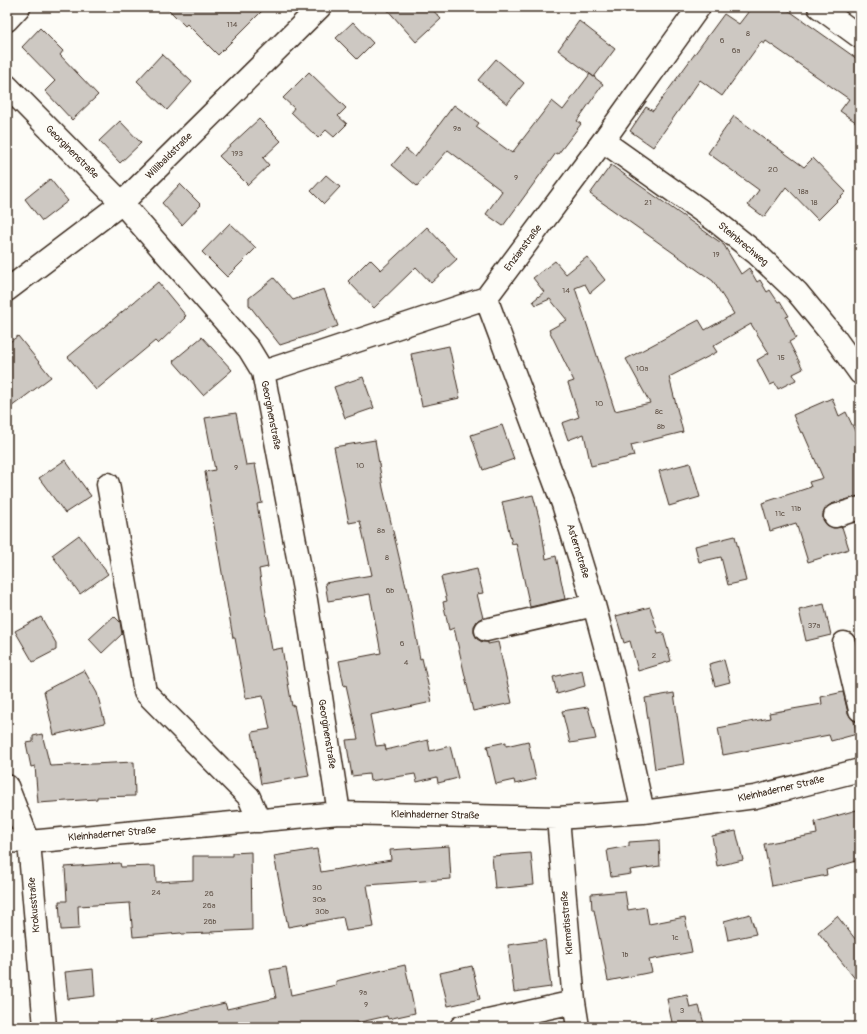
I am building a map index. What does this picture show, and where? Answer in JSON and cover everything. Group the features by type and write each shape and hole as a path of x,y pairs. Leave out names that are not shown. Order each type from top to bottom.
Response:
{"street":[{"path":"7,20 19,7"},
{"name":"Willibaldstraße","path":"7,290 122,203 320,7"},
{"name":"Enzianstraße","path":"486,298 603,141 698,7"},
{"path":"819,7 859,34"},
{"name":"Georginenstraße","path":"7,86 122,203 249,349 263,372 306,600 339,813"},
{"name":"Steinbrechweg","path":"603,141 713,219 757,254 797,292 834,337 860,373"},
{"path":"263,372 486,298"},
{"name":"Asternstraße","path":"486,298 563,504 594,605 612,672 643,812"},
{"path":"108,484 145,692 249,797 259,821"},
{"path":"835,516 860,508"},
{"path":"486,630 594,605"},
{"path":"844,643 860,710"},
{"name":"Kleinhaderner Straße","path":"7,841 29,842 339,813 558,818 643,812 755,796 860,770"},
{"name":"Krokusstraße","path":"7,786 29,842 45,1027"},
{"name":"Klematisstraße","path":"558,818 574,1002 578,1027"},
{"path":"461,1027 574,1002"}],"building":[{"path":"166,7 266,7 218,55 187,24 185,26"},
{"path":"385,7 430,7 441,19 416,42"},
{"path":"752,7 784,7 860,61 860,125 840,111 849,99 766,41 764,44 761,42 722,96 700,80 653,147 630,131 646,107 653,111 724,14 739,24"},
{"path":"579,21 615,49 594,77 558,50"},
{"path":"353,22 373,43 357,59 336,38"},
{"path":"40,28 63,51 60,55 98,95 72,120 45,91 55,81 22,47"},
{"path":"162,54 192,82 167,110 137,81"},
{"path":"496,59 524,83 507,104 478,80"},
{"path":"309,72 346,108 338,116 347,124 334,137 326,130 318,138 291,112 294,108 283,98"},
{"path":"590,74 603,84 577,121 581,124 558,154 556,153 503,226 486,214 502,191 448,150 417,186 392,165 406,149 415,157 454,105 479,123 476,127 512,153 552,101 563,110"},
{"path":"734,116 804,167 813,158 846,192 818,220 786,187 764,217 748,205 759,190 708,153"},
{"path":"259,119 281,141 263,158 269,165 248,185 219,156"},
{"path":"120,121 141,143 120,163 99,141"},
{"path":"611,165 724,245 741,274 749,268 757,282 760,280 767,292 770,290 778,302 780,301 789,316 786,317 796,338 789,342 803,369 793,374 796,380 778,389 775,383 770,385 757,360 769,353 751,324 713,346 717,352 669,377 683,432 631,445 634,456 591,466 584,434 568,440 562,423 579,417 568,383 574,381 549,330 567,320 550,299 536,305 533,301 544,292 533,278 555,261 566,274 587,257 605,280 590,293 585,284 575,288 615,411 650,403 626,359 699,320 705,330 734,314 713,281 590,194"},
{"path":"326,175 340,187 324,204 311,191"},
{"path":"50,179 68,201 42,221 25,199"},
{"path":"180,184 201,205 182,225 162,203"},
{"path":"230,223 256,248 227,277 202,252"},
{"path":"427,227 457,259 431,283 416,267 374,308 348,281 370,259 381,270"},
{"path":"274,278 293,300 324,289 338,326 280,345 249,305 249,298"},
{"path":"158,282 186,316 184,317 185,318 158,344 155,341 96,390 68,357"},
{"path":"18,336 51,377 7,410 7,344"},
{"path":"202,337 232,370 203,395 173,361"},
{"path":"449,346 460,398 422,406 411,354"},
{"path":"363,377 374,408 345,418 334,387"},
{"path":"832,398 839,416 846,412 855,431 860,428 860,496 831,504 826,508 823,514 823,520 827,525 833,528 842,527 849,549 808,562 796,523 770,531 762,503 811,487 809,482 823,478 803,432 801,433 793,415"},
{"path":"236,413 246,465 255,464 262,503 257,504 268,567 259,569 272,650 282,648 292,706 294,705 299,724 309,776 261,784 252,732 270,729 263,696 246,699 235,638 233,638 205,472 215,470 205,418"},
{"path":"502,425 514,459 483,470 471,435"},
{"path":"375,440 383,488 407,587 420,659 422,658 432,702 370,715 376,746 385,745 386,750 428,740 430,751 450,746 458,778 438,783 437,777 417,782 415,774 370,781 369,774 352,776 346,740 358,739 339,661 381,653 370,594 328,601 325,583 372,575 360,521 349,523 334,447"},
{"path":"65,460 91,496 65,513 39,478"},
{"path":"690,463 700,497 669,506 659,471"},
{"path":"533,495 541,525 546,559 556,556 565,599 530,607 516,543 512,544 502,502"},
{"path":"79,535 108,574 80,594 52,555"},
{"path":"735,536 746,581 728,585 721,557 699,562 695,546"},
{"path":"477,569 483,593 477,594 483,618 477,621 474,626 474,633 477,639 482,642 488,642 488,644 498,642 512,703 473,711 454,628 449,630 443,602 447,601 441,577"},
{"path":"824,604 831,635 806,641 799,610"},
{"path":"650,607 658,633 663,632 671,661 638,671 630,641 624,643 616,616"},
{"path":"114,616 120,622 122,634 102,653 89,639"},
{"path":"41,617 56,643 56,650 33,662 15,631"},
{"path":"724,660 730,682 715,686 709,664"},
{"path":"84,670 97,693 105,723 54,735 44,691"},
{"path":"582,670 585,686 557,694 553,677"},
{"path":"843,692 848,713 854,721 857,734 831,741 829,735 723,755 718,728 770,718 769,713 822,704 821,697"},
{"path":"674,693 684,764 655,769 645,698"},
{"path":"588,707 596,739 570,743 562,711"},
{"path":"42,734 50,766 134,762 135,796 97,797 97,799 38,803 35,766 31,767 26,743 33,742 33,736"},
{"path":"528,741 536,779 515,784 514,780 496,784 487,746 506,742 506,746"},
{"path":"860,809 860,860 826,870 827,875 772,886 764,844 817,834 815,822"},
{"path":"736,831 743,860 717,866 712,836"},
{"path":"659,840 660,866 630,870 631,874 611,877 607,850 629,846 629,842"},
{"path":"449,846 451,879 367,885 374,927 346,931 343,917 288,927 274,856 317,849 321,872 391,860 390,850"},
{"path":"251,852 252,930 133,937 130,903 78,906 79,929 61,930 59,901 67,901 65,867 120,863 121,867 155,866 156,882 193,880 193,856 232,856 232,853"},
{"path":"531,853 534,885 495,889 492,856"},
{"path":"625,891 628,910 646,907 649,924 685,917 692,952 649,960 652,972 608,981 594,910 592,910 591,894"},
{"path":"750,914 756,934 728,940 724,921"},
{"path":"837,916 860,945 860,985 818,932"},
{"path":"545,940 551,987 514,992 508,945"},
{"path":"405,965 415,1013 388,1019 387,1016 339,1027 152,1027 151,1020 225,1003 227,1009 276,998 270,970 286,967 291,995 336,985 336,981"},
{"path":"472,966 480,999 448,1006 440,973"},
{"path":"93,969 95,996 68,999 65,972"},
{"path":"687,995 690,1008 699,1006 705,1027 673,1027 667,999"}]}
